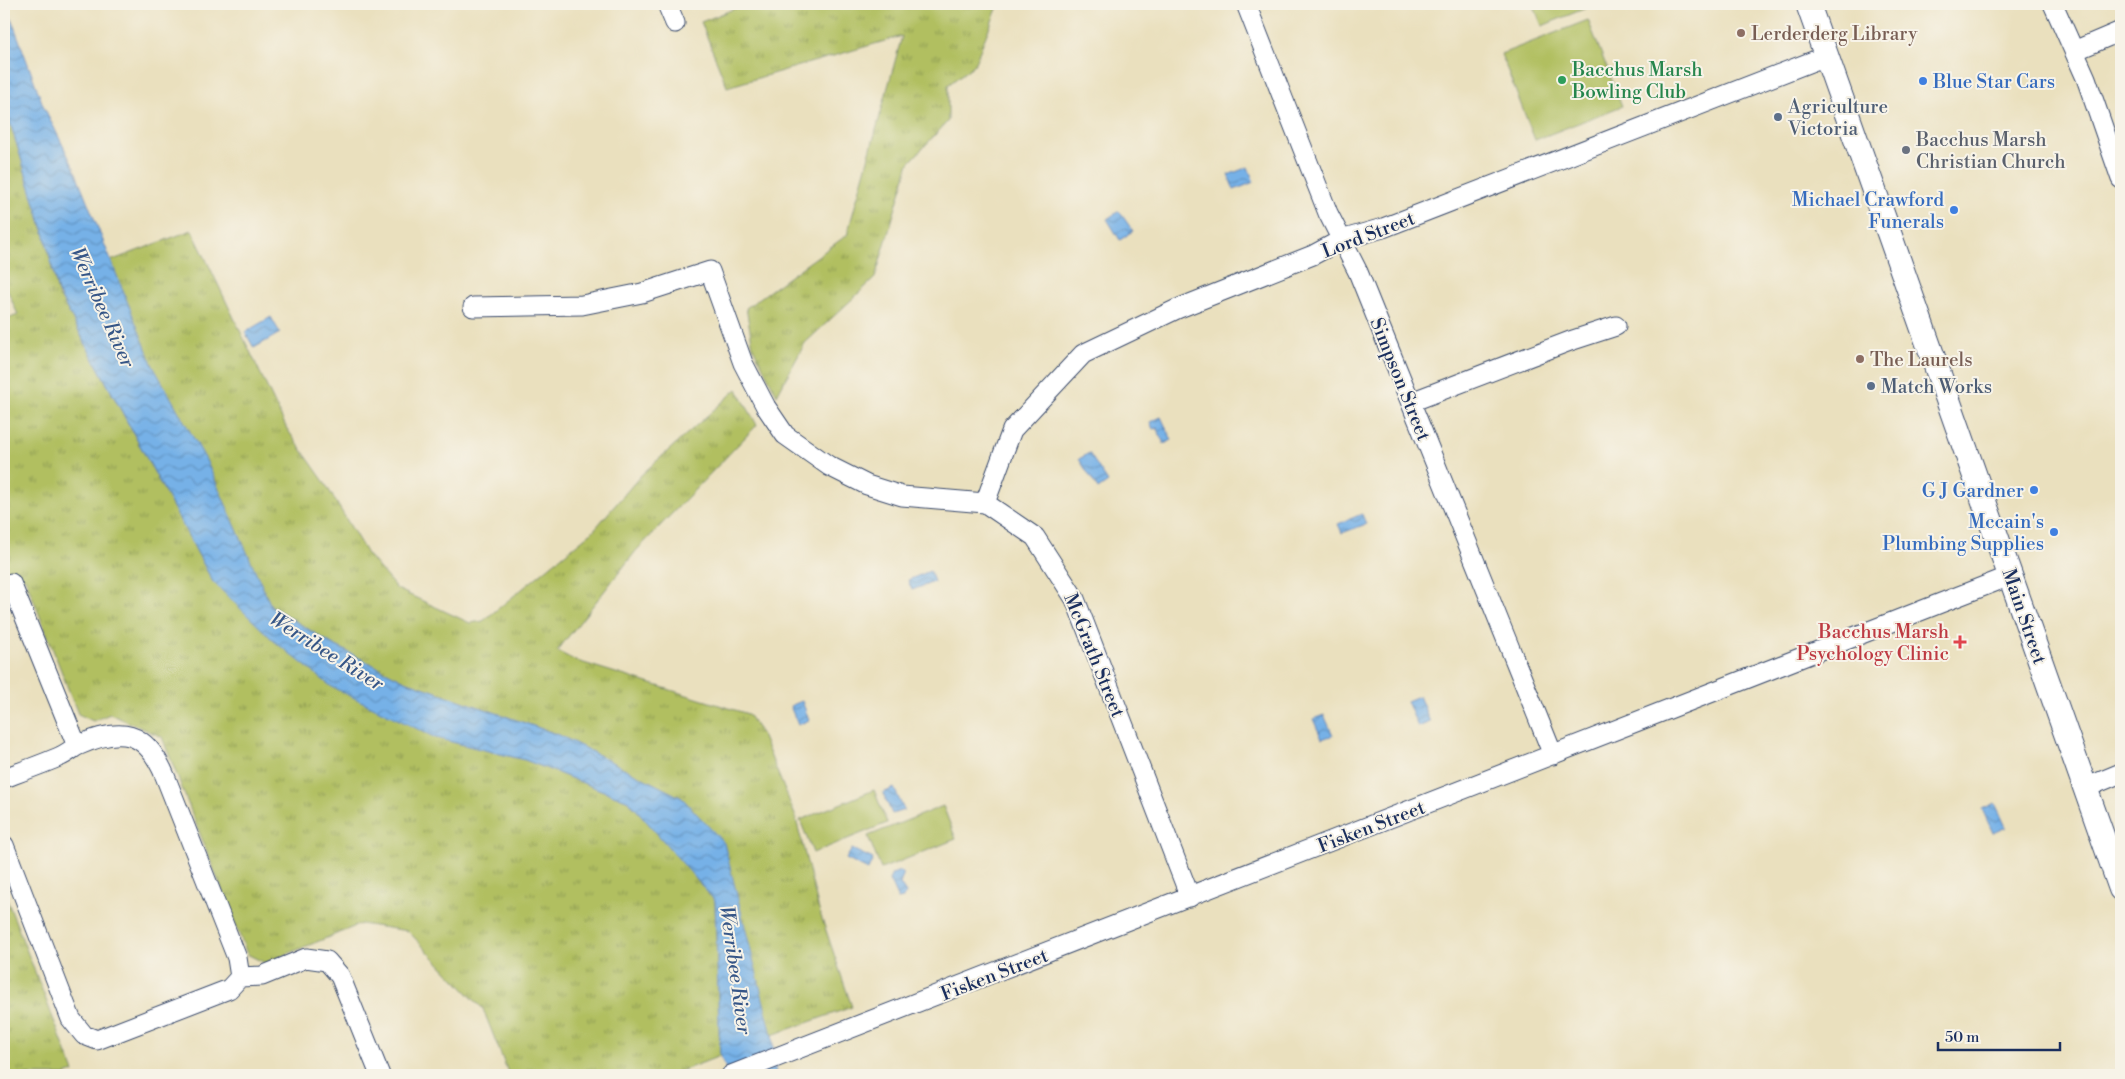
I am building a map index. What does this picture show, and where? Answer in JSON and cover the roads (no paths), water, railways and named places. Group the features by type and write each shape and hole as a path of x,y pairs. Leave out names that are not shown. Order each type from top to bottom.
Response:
{"main road":[{"name":"Main Street","path":"1808,4 2121,889"}],"street":[{"path":"668,4 675,23"},
{"name":"Simpson Street","path":"1246,4 1328,213 1358,272 1553,755"},
{"path":"2053,4 2086,78 2121,179"},
{"path":"2074,51 2121,31"},
{"name":"Lord Street","path":"985,503 1012,430 1083,354 1177,309 1314,255 1341,240 1383,228 1826,56"},
{"name":"McGrath Street","path":"473,307 582,304 642,292 710,271 718,287 743,363 766,407 785,435 829,466 867,485 902,496 985,503 1035,537 1075,599 1190,897"},
{"path":"1411,402 1570,341 1616,326"},
{"name":"Fisken Street","path":"731,1075 2010,576"},
{"path":"11,583 77,746"},
{"path":"4,778 61,756 77,746 108,735 131,734 147,745 158,760 237,958 240,977"},
{"path":"2085,788 2121,773"},
{"path":"4,845 71,1019 84,1035 97,1040 229,989 240,977 262,976 306,958 327,961 340,976 380,1075"}],"water":[{"name":"Werribee River","path":"4,4 6,4 43,105 74,168 153,366 206,460 271,606 332,644 405,681 559,735 682,798 724,843 772,1035 776,1075 729,1075 720,1056 715,901 629,801 525,760 436,738 332,687 274,641 213,582 58,292 45,236 4,103"},
{"path":"1248,167 1254,182 1234,190 1228,175"},
{"path":"1119,211 1133,231 1120,240 1107,219"},
{"path":"271,317 280,333 254,348 245,332"},
{"path":"1161,417 1172,440 1164,444 1157,428 1153,429 1150,422"},
{"path":"1089,453 1108,482 1098,489 1079,459"},
{"path":"1362,514 1366,524 1342,533 1338,524"},
{"path":"930,571 934,582 912,590 908,580"},
{"path":"1419,696 1430,722 1418,727 1407,701"},
{"path":"802,701 809,720 798,725 790,706"},
{"path":"1324,715 1333,735 1322,739 1313,719"},
{"path":"894,788 904,810 892,814 883,793"},
{"path":"1995,803 2006,827 1993,833 1982,809"},
{"path":"852,849 873,859 868,870 846,859"},
{"path":"900,871 903,875 900,884 906,893 903,898 898,899 889,880 892,874"}],"place":[{"name":"Lerderderg Library","path":"1741,33"},
{"name":"Bacchus Marsh Bowling Club","path":"1562,80"},
{"name":"Blue Star Cars","path":"1923,81"},
{"name":"Agriculture Victoria","path":"1778,117"},
{"name":"Bacchus Marsh Christian Church","path":"1906,150"},
{"name":"Michael Crawford Funerals","path":"1954,210"},
{"name":"The Laurels","path":"1860,359"},
{"name":"Match Works","path":"1871,386"},
{"name":"G J Gardner","path":"2034,490"},
{"name":"Mccain's Plumbing Supplies","path":"2054,532"},
{"name":"Bacchus Marsh Psychology Clinic","path":"1960,642"}]}
